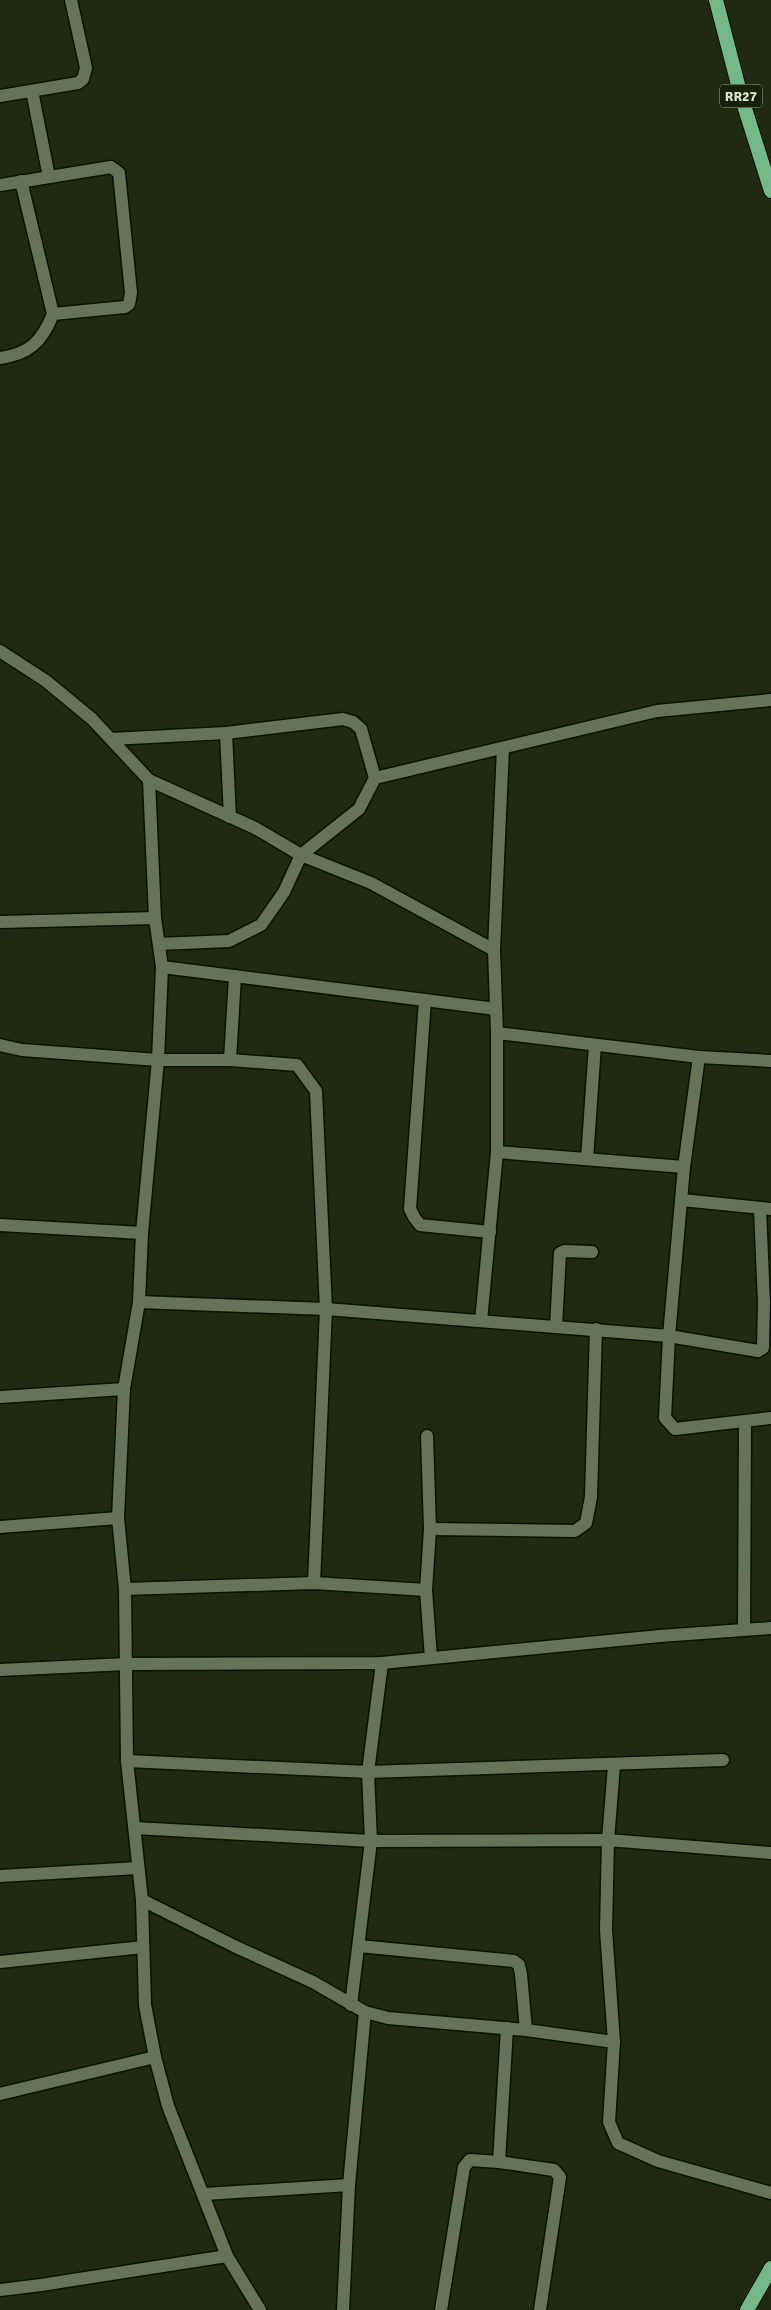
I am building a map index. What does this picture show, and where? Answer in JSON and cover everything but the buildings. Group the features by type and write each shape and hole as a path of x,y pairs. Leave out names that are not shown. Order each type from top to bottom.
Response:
{"highway":[{"name":"RR27","path":"716,0 741,96 771,190"},
{"path":"747,2310 771,2268"}],"street":[{"path":"0,96 78,83 86,74 71,0"},
{"path":"32,91 48,177"},
{"path":"0,185 111,167 119,173 131,293 129,304 125,307 54,314"},
{"path":"0,358 18,356 30,348 41,337 54,314 21,181"},
{"path":"0,650 46,681 92,719 149,780 255,828 301,855 371,883 494,950"},
{"path":"375,778 657,710 771,700"},
{"path":"111,739 226,733 343,719 354,722 361,729 375,778 359,809 301,855 284,892 261,925 229,941 159,944"},
{"path":"226,733 230,816"},
{"path":"481,1322 498,1152 494,950 503,748"},
{"path":"149,780 155,918 162,967 158,1060 142,1233 139,1302 124,1389 118,1518 125,1589 127,1761 142,1900 145,2005 155,2057 168,2106 227,2256 260,2310"},
{"path":"0,922 155,918"},
{"path":"162,967 496,1009"},
{"path":"230,1060 235,976"},
{"path":"425,1000 410,1209 420,1225 490,1232"},
{"path":"497,1034 698,1057 771,1061"},
{"path":"0,1045 22,1050 158,1060 230,1060 297,1065 316,1091 326,1309 314,1583"},
{"path":"587,1159 595,1045"},
{"path":"698,1057 684,1167 668,1336 665,1418 668,1424 675,1429 771,1418"},
{"path":"498,1152 684,1167"},
{"path":"139,1302 326,1309 481,1322 596,1329 668,1336 758,1351 763,1348 768,1302 765,1209 682,1200"},
{"path":"0,1225 142,1233"},
{"path":"556,1326 560,1253 564,1251 592,1252"},
{"path":"430,1529 574,1531 586,1522 591,1497 596,1329"},
{"path":"0,1397 124,1389"},
{"path":"744,1629 745,1422"},
{"path":"427,1436 430,1529 426,1590 432,1658"},
{"path":"0,1527 118,1518"},
{"path":"125,1589 314,1583 426,1590"},
{"path":"0,1670 126,1664 382,1663 771,1628"},
{"path":"352,2005 371,1841 368,1772 382,1663"},
{"path":"127,1761 368,1772 614,1766 723,1760"},
{"path":"614,1766 608,1840 606,1930 614,2042 609,2122 618,2143 658,2161 771,2193"},
{"path":"135,1828 371,1841 608,1840 771,1853"},
{"path":"0,1876 138,1868"},
{"path":"142,1900 234,1946 313,1982 365,2012 388,2018 526,2030 614,2042"},
{"path":"359,1946 514,1961 519,1965 521,1974 526,2030"},
{"path":"0,1962 143,1947"},
{"path":"343,2310 349,2185 365,2012"},
{"path":"499,2162 506,2028"},
{"path":"0,2094 155,2057"},
{"path":"441,2310 464,2166 470,2160 554,2170 560,2177 540,2310"},
{"path":"204,2194 349,2185"},
{"path":"0,2290 227,2256"}]}
